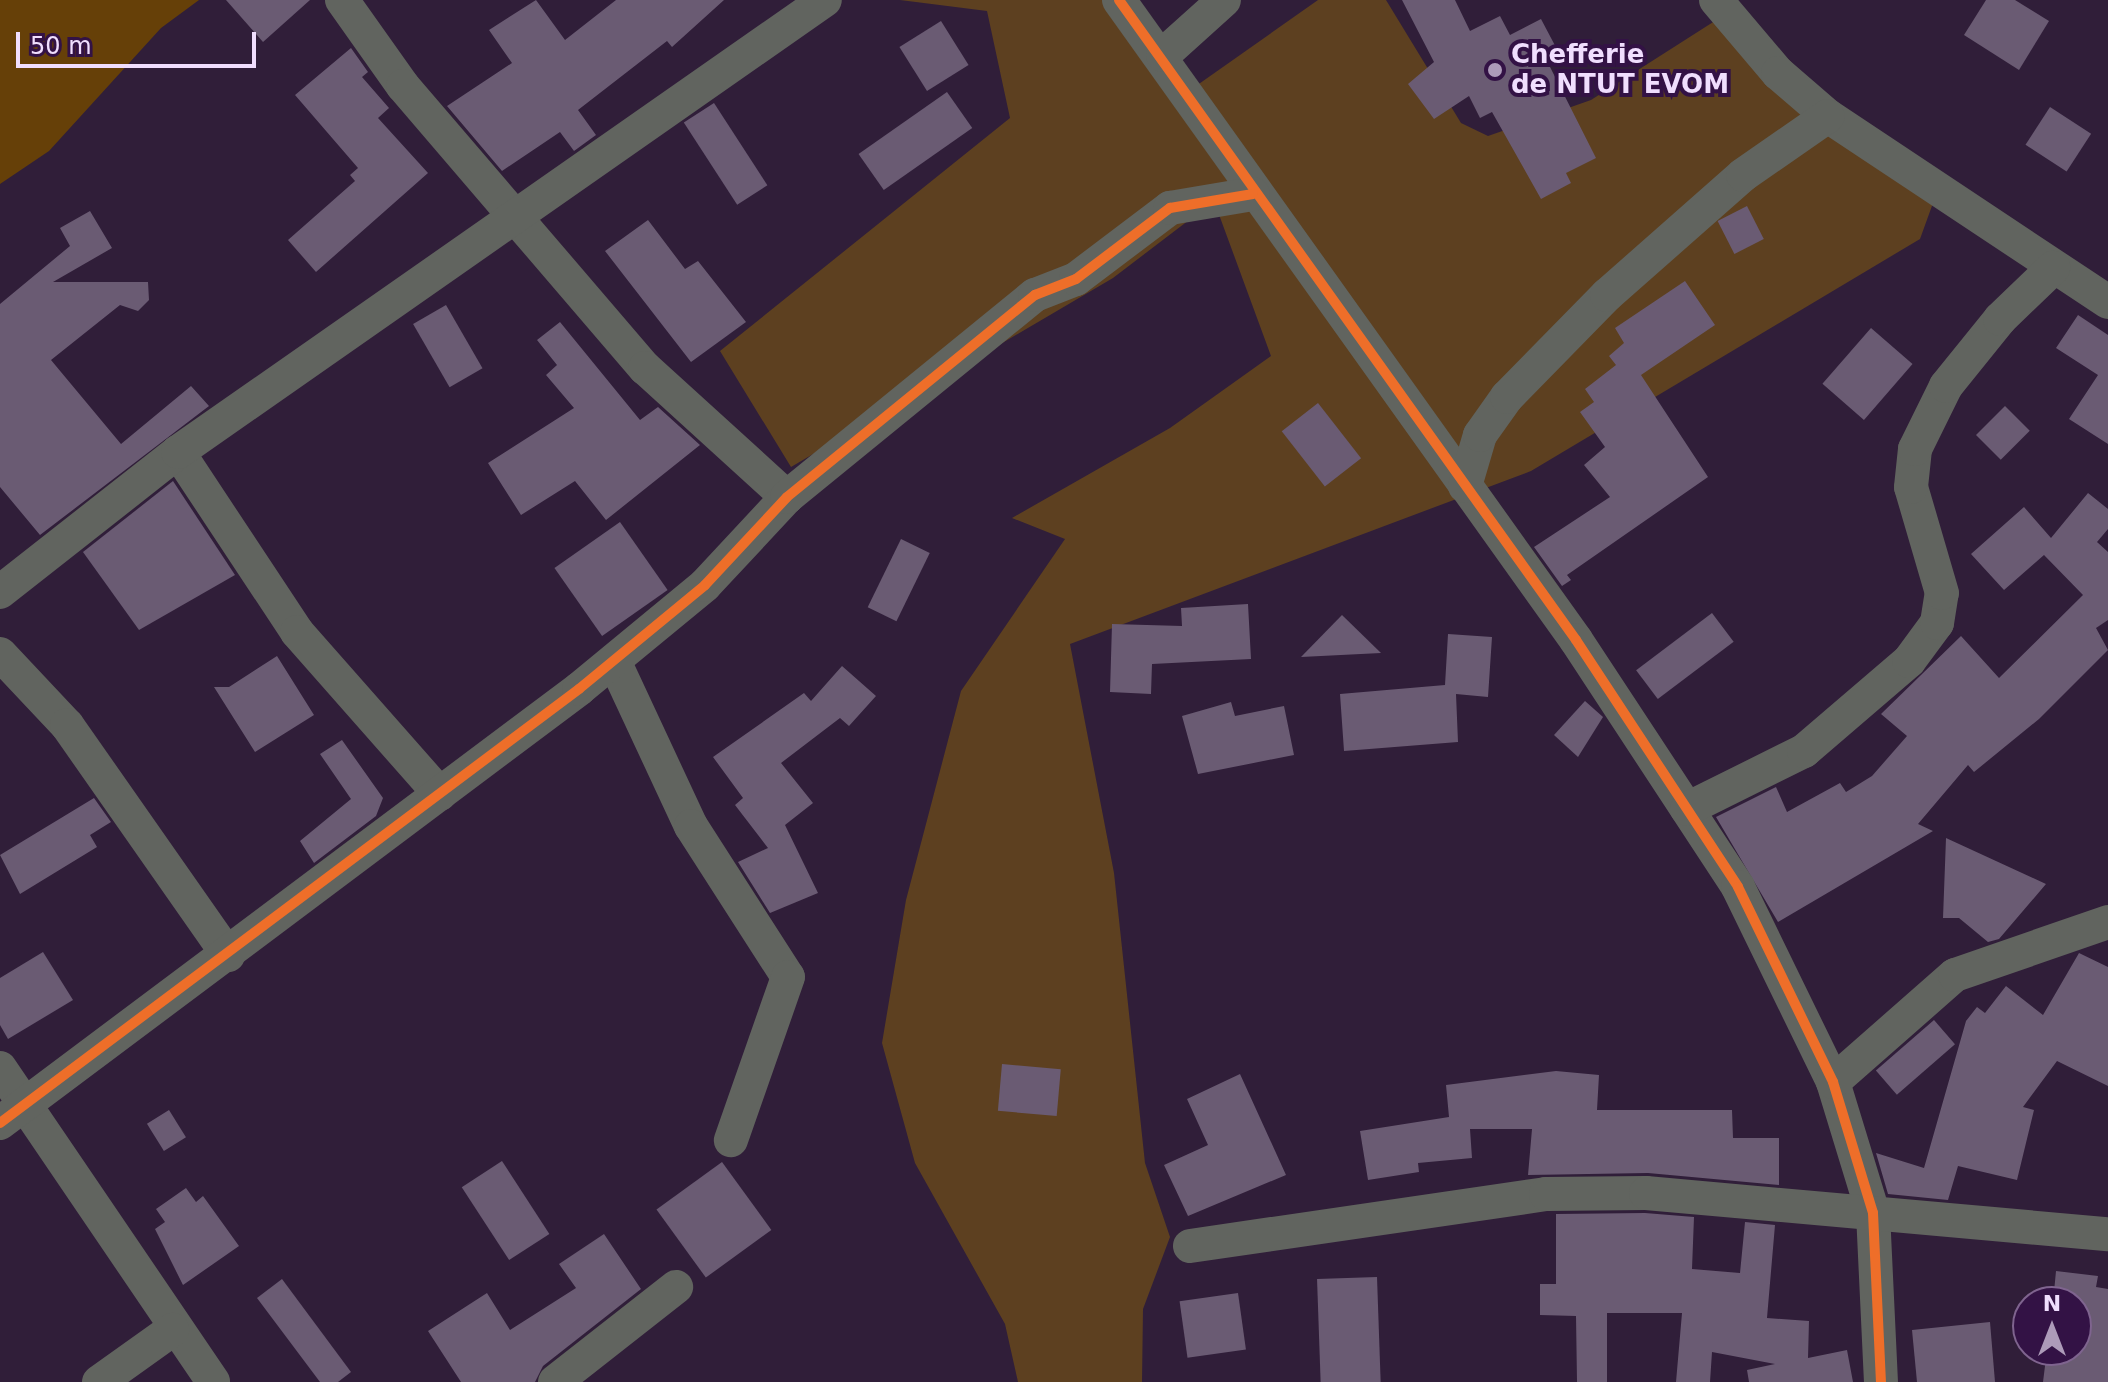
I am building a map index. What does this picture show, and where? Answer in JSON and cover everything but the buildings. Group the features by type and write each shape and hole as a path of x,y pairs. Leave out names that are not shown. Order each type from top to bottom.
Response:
{"street":[{"path":"342,0 403,86 517,215 645,368 787,497"},
{"path":"0,592 178,452 825,0"},
{"path":"1119,0 1163,55 1253,194 1465,486 1687,809 1756,921 1833,1082 1873,1213 1881,1382"},
{"path":"1163,55 1224,0"},
{"path":"1716,0 1778,73 1828,116 2108,302"},
{"path":"1465,486 1480,435 1507,397 1596,307 1743,175 1828,116"},
{"path":"13,1114 228,955 614,661 705,585 787,497 1035,295 1076,279 1170,208 1253,194"},
{"path":"1687,809 1804,751 1909,661 1937,623 1942,593 1911,487 1912,458 1946,386 2000,319 2053,268"},
{"path":"178,452 297,632 440,794"},
{"path":"0,654 67,725 228,955"},
{"path":"614,661 691,826 788,977 731,1140"},
{"path":"1833,1082 1955,975 2108,922"},
{"path":"0,1068 13,1114 213,1382"},
{"path":"1190,1246 1546,1194 1646,1193 2108,1234"},
{"path":"555,1382 676,1287"},
{"path":"99,1382 172,1330"}],"shaded area":[{"path":"0,0 199,0 161,28 49,151 0,184"},
{"path":"900,0 1116,0 1186,93 1318,0 1386,0 1461,123 1488,136 1591,100 1732,10 1937,192 1920,239 1531,471 1070,644 1114,873 1145,1163 1170,1237 1143,1309 1142,1382 1018,1382 1005,1324 915,1163 882,1043 906,900 961,691 1065,539 1012,518 1170,428 1271,356 1214,201 1113,278 791,467 720,351 1010,118 987,11"}],"cycle path":[{"path":"1119,0 1576,640 1738,887 1833,1082 1873,1213 1881,1382"},
{"path":"0,1123 579,689 705,585 787,497 1035,295 1076,279 1170,208 1253,194"}],"place":[{"name":"Chefferie de NTUT EVOM","path":"1495,70"}]}
